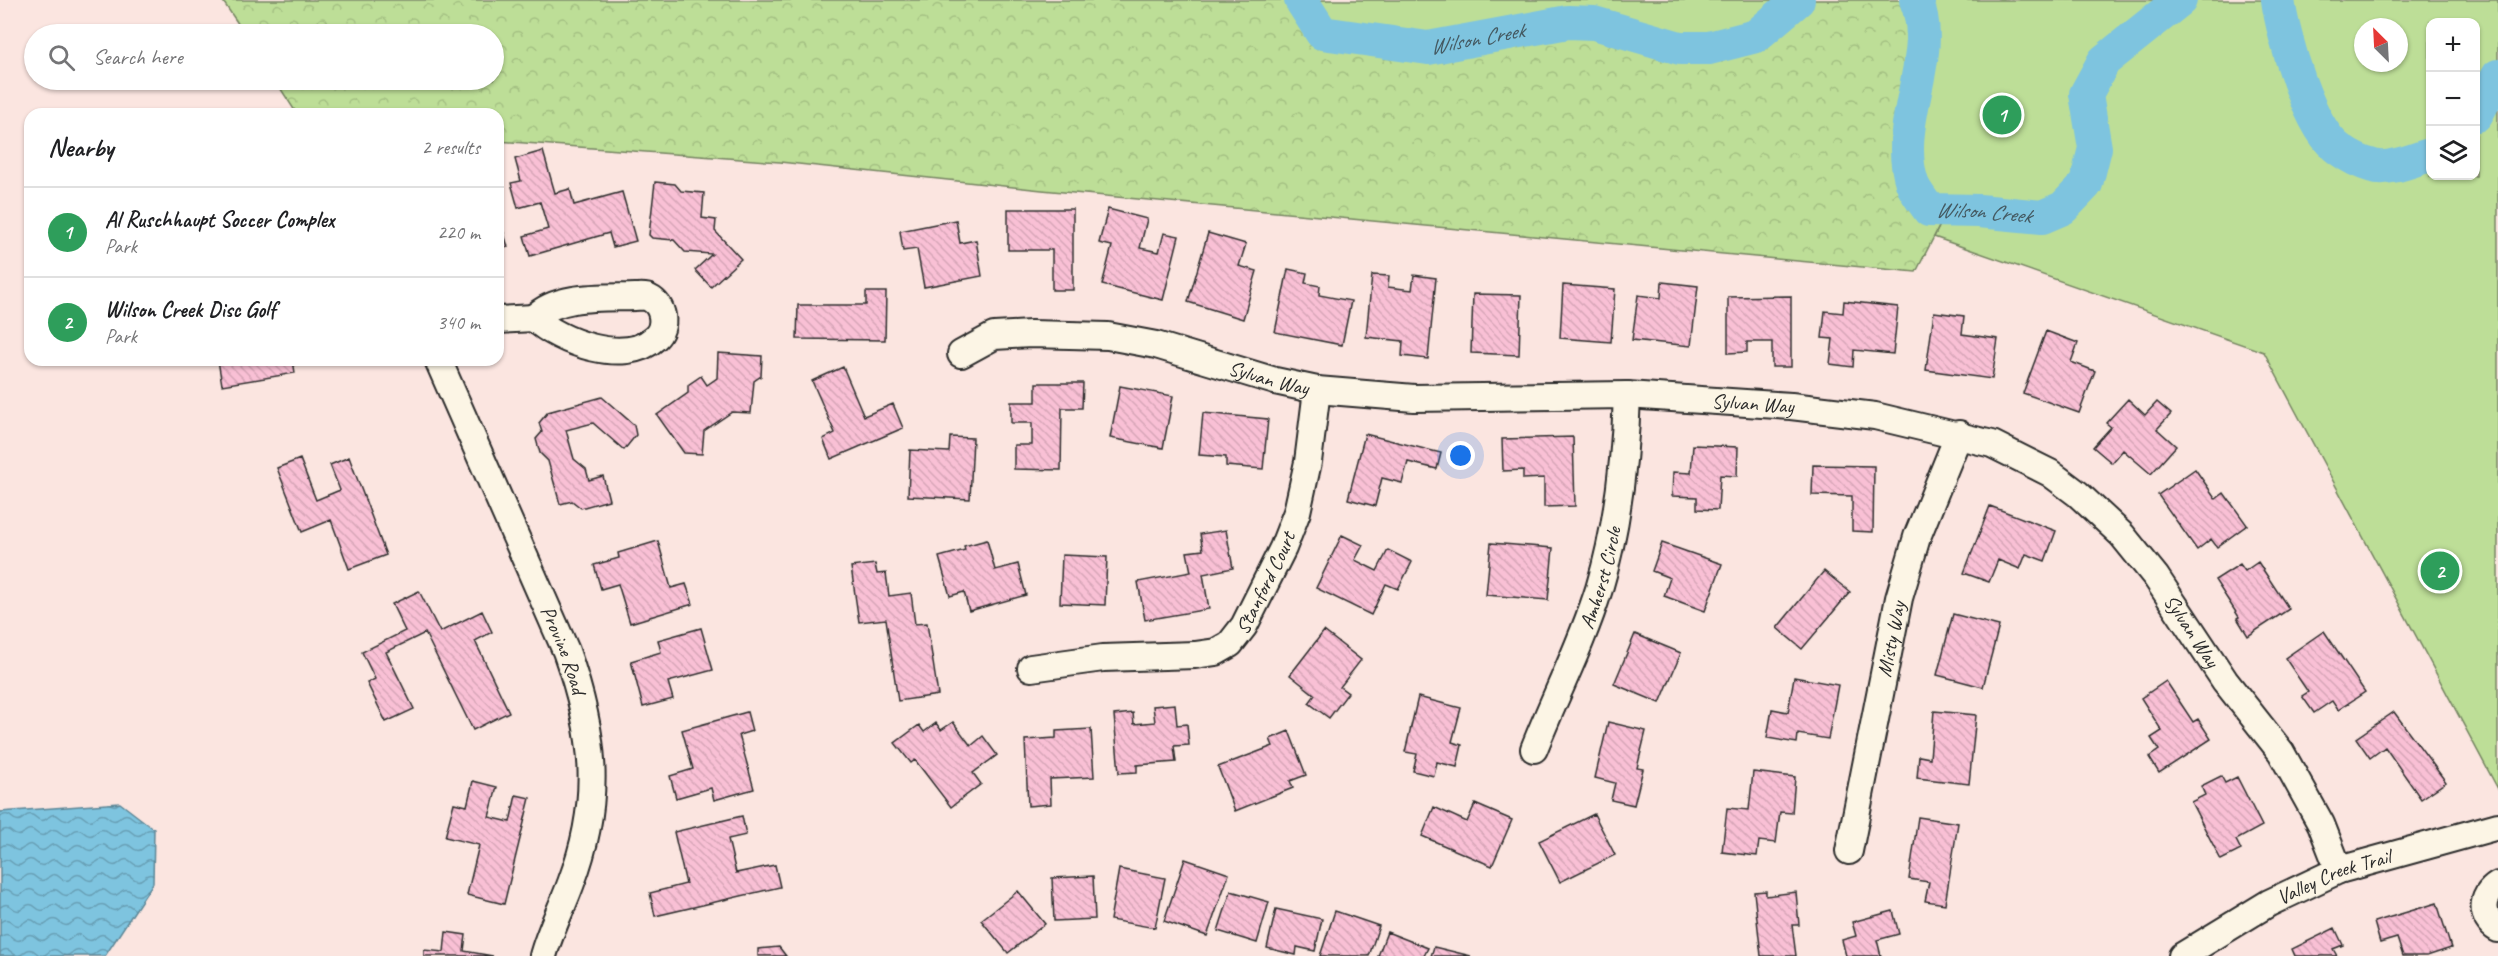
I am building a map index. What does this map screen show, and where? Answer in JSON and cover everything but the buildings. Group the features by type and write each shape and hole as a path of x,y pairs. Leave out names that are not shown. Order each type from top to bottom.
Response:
{"street":[{"path":"504,320 534,318"},
{"name":"Sylvan Way","path":"961,354 994,336 1031,334 1108,336 1156,345 1275,381 1317,390 1414,398 1627,395 1833,411 1875,416 1959,434 2003,449 2050,473 2078,494 2122,535 2156,577 2225,681 2282,752 2321,824 2339,870"},
{"name":"Provine Road","path":"441,366 566,651 583,700 589,730 592,761 591,805 571,883 556,915 543,956"},
{"name":"Stanford Court","path":"1031,668 1103,658 1196,655 1216,652 1230,644 1244,626 1283,548 1297,512 1308,462 1317,390"},
{"name":"Amherst Circle","path":"1533,749 1588,621 1607,557 1623,473 1627,395"},
{"name":"Misty Way","path":"1849,851 1899,598 1917,537 1959,434"},
{"name":"Valley Creek Trail","path":"2182,956 2270,903 2339,870 2498,826"},
{"path":"2498,885 2488,893 2484,905 2489,921 2498,929"}],"green space":[{"path":"222,0 1305,0 1316,22 1411,55 1585,27 1674,59 1747,52 1809,0 1913,0 1916,108 1906,191 1947,211 1916,272 1042,190 780,162 504,141 504,108 293,108 281,90 504,90 504,24 238,24"},
{"path":"1305,0 1809,0 1747,52 1674,59 1585,27 1411,55 1316,22"},
{"path":"1913,0 2498,0 2498,789 2264,352 1934,237 1947,211 1906,192 1916,108"}],"water":[{"path":"120,803 154,829 153,883 105,956 0,956 0,812"}],"waterway":[{"name":"Wilson Creek","path":"1301,0 1322,33 1428,48 1568,22 1594,23 1680,48 1709,48 1756,36 1798,0"},
{"name":"Wilson Creek","path":"1916,0 1922,21 1923,44 1911,113 1907,160 1915,190 1929,210 1979,211 2042,217 2063,208 2086,184 2095,148 2086,94 2104,61 2180,0"},
{"name":"Wilson Creek","path":"2278,0 2285,36 2299,81 2318,123 2329,139 2351,157 2379,167 2394,166 2426,156"},
{"name":"Wilson Creek","path":"2480,108 2498,76"}],"place":[{"name":"Al Ruschhaupt Soccer Complex","path":"2002,115"},
{"name":"Wilson Creek Disc Golf","path":"2440,571"}]}
